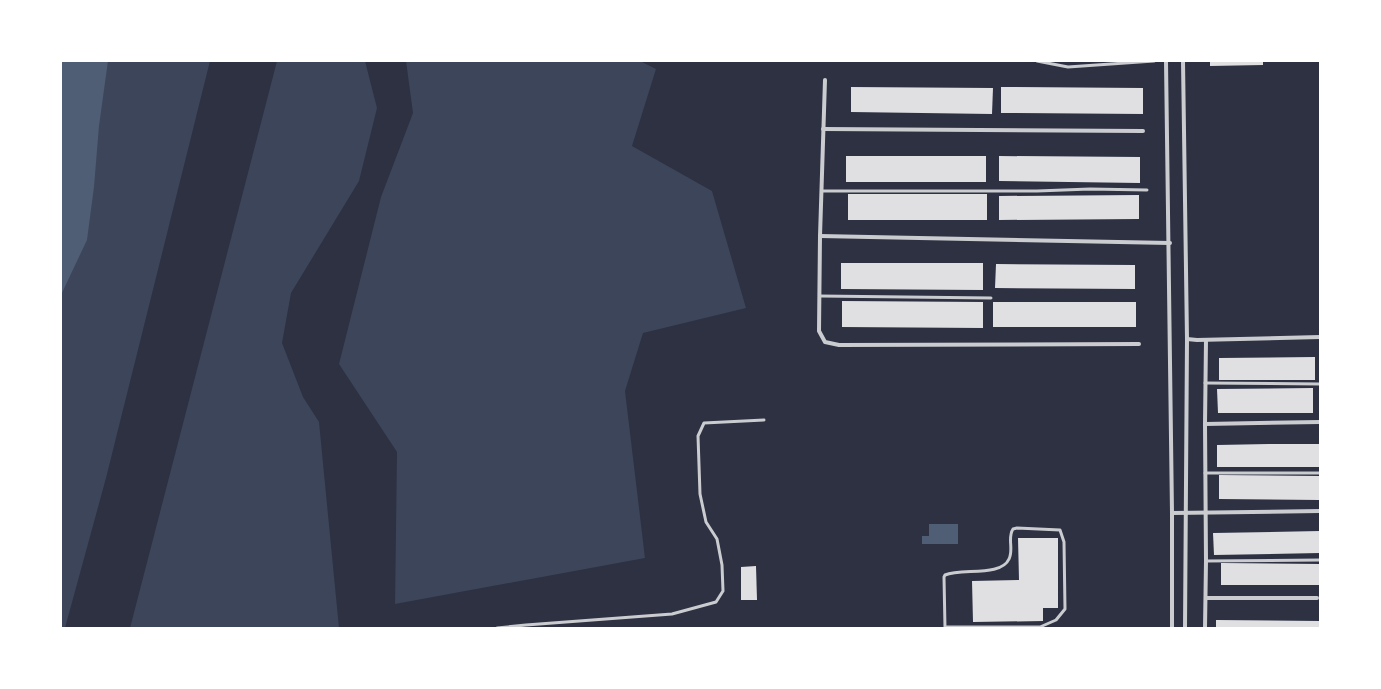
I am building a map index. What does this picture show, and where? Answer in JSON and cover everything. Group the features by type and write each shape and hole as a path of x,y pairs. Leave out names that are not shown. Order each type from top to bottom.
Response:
{"street":[{"path":"1166,61 1170,243 1172,628"},
{"path":"1183,61 1187,339 1185,628"},
{"path":"825,80 820,236 819,331 825,342 839,345 1139,344"},
{"path":"823,129 1143,131"},
{"path":"820,236 1170,243"},
{"path":"1187,339 1206,340 1320,337"},
{"path":"1205,628 1206,514 1204,424 1206,340"},
{"path":"1204,424 1320,422"},
{"path":"1172,513 1206,514 1320,511"},
{"path":"1206,598 1317,598"}],"lane":[{"path":"1037,61 1068,67 1154,61"},
{"path":"822,191 1147,190"},
{"path":"820,296 991,298"},
{"path":"1205,383 1320,384"},
{"path":"497,628 672,614 716,602 722,591 722,565 717,539 706,522 700,494 698,436 704,423 764,420"},
{"path":"1205,473 1320,473"},
{"path":"1024,528 1060,530 1064,542 1065,609 1056,620 1040,627 945,628 945,575 999,569 1009,559 1011,550 1010,533 1013,529 1024,528"},
{"path":"1206,561 1320,560"}],"shaded area":[{"path":"61,61 210,61 106,478 65,628 61,628"},
{"path":"61,61 108,61 99,126 94,187 87,240 61,295"},
{"path":"277,61 365,61 377,108 359,181 291,293 282,343 303,397 319,422 339,628 130,628"},
{"path":"406,61 640,61 656,69 632,146 712,191 746,308 643,333 625,391 645,558 395,604 397,452 339,364 381,197 413,113"},
{"path":"929,524 958,524 958,544 922,544 922,536 929,536"}],"building":[{"path":"1210,61 1263,61 1263,65 1210,66"},
{"path":"851,87 993,88 992,114 851,112"},
{"path":"1001,87 1143,88 1143,114 1001,113"},
{"path":"846,156 986,156 986,182 846,182"},
{"path":"999,156 1140,157 1140,183 999,181"},
{"path":"848,194 987,194 987,220 848,220"},
{"path":"1139,195 1139,219 999,220 999,196"},
{"path":"841,263 983,263 983,290 841,289"},
{"path":"996,264 1135,265 1135,289 995,288"},
{"path":"842,301 983,302 983,328 842,327"},
{"path":"993,302 1136,302 1136,327 993,327"},
{"path":"1315,357 1315,380 1219,380 1219,358"},
{"path":"1313,388 1313,413 1218,413 1217,389"},
{"path":"1320,444 1320,467 1217,467 1217,445"},
{"path":"1219,475 1320,476 1320,500 1219,499"},
{"path":"1320,531 1320,553 1214,555 1213,533"},
{"path":"1018,538 1058,538 1058,608 1043,608 1043,621 973,622 972,581 1019,580"},
{"path":"1221,563 1320,564 1320,585 1221,585"},
{"path":"756,566 757,600 741,600 741,567"},
{"path":"1216,620 1320,621 1320,628 1216,628"}]}
